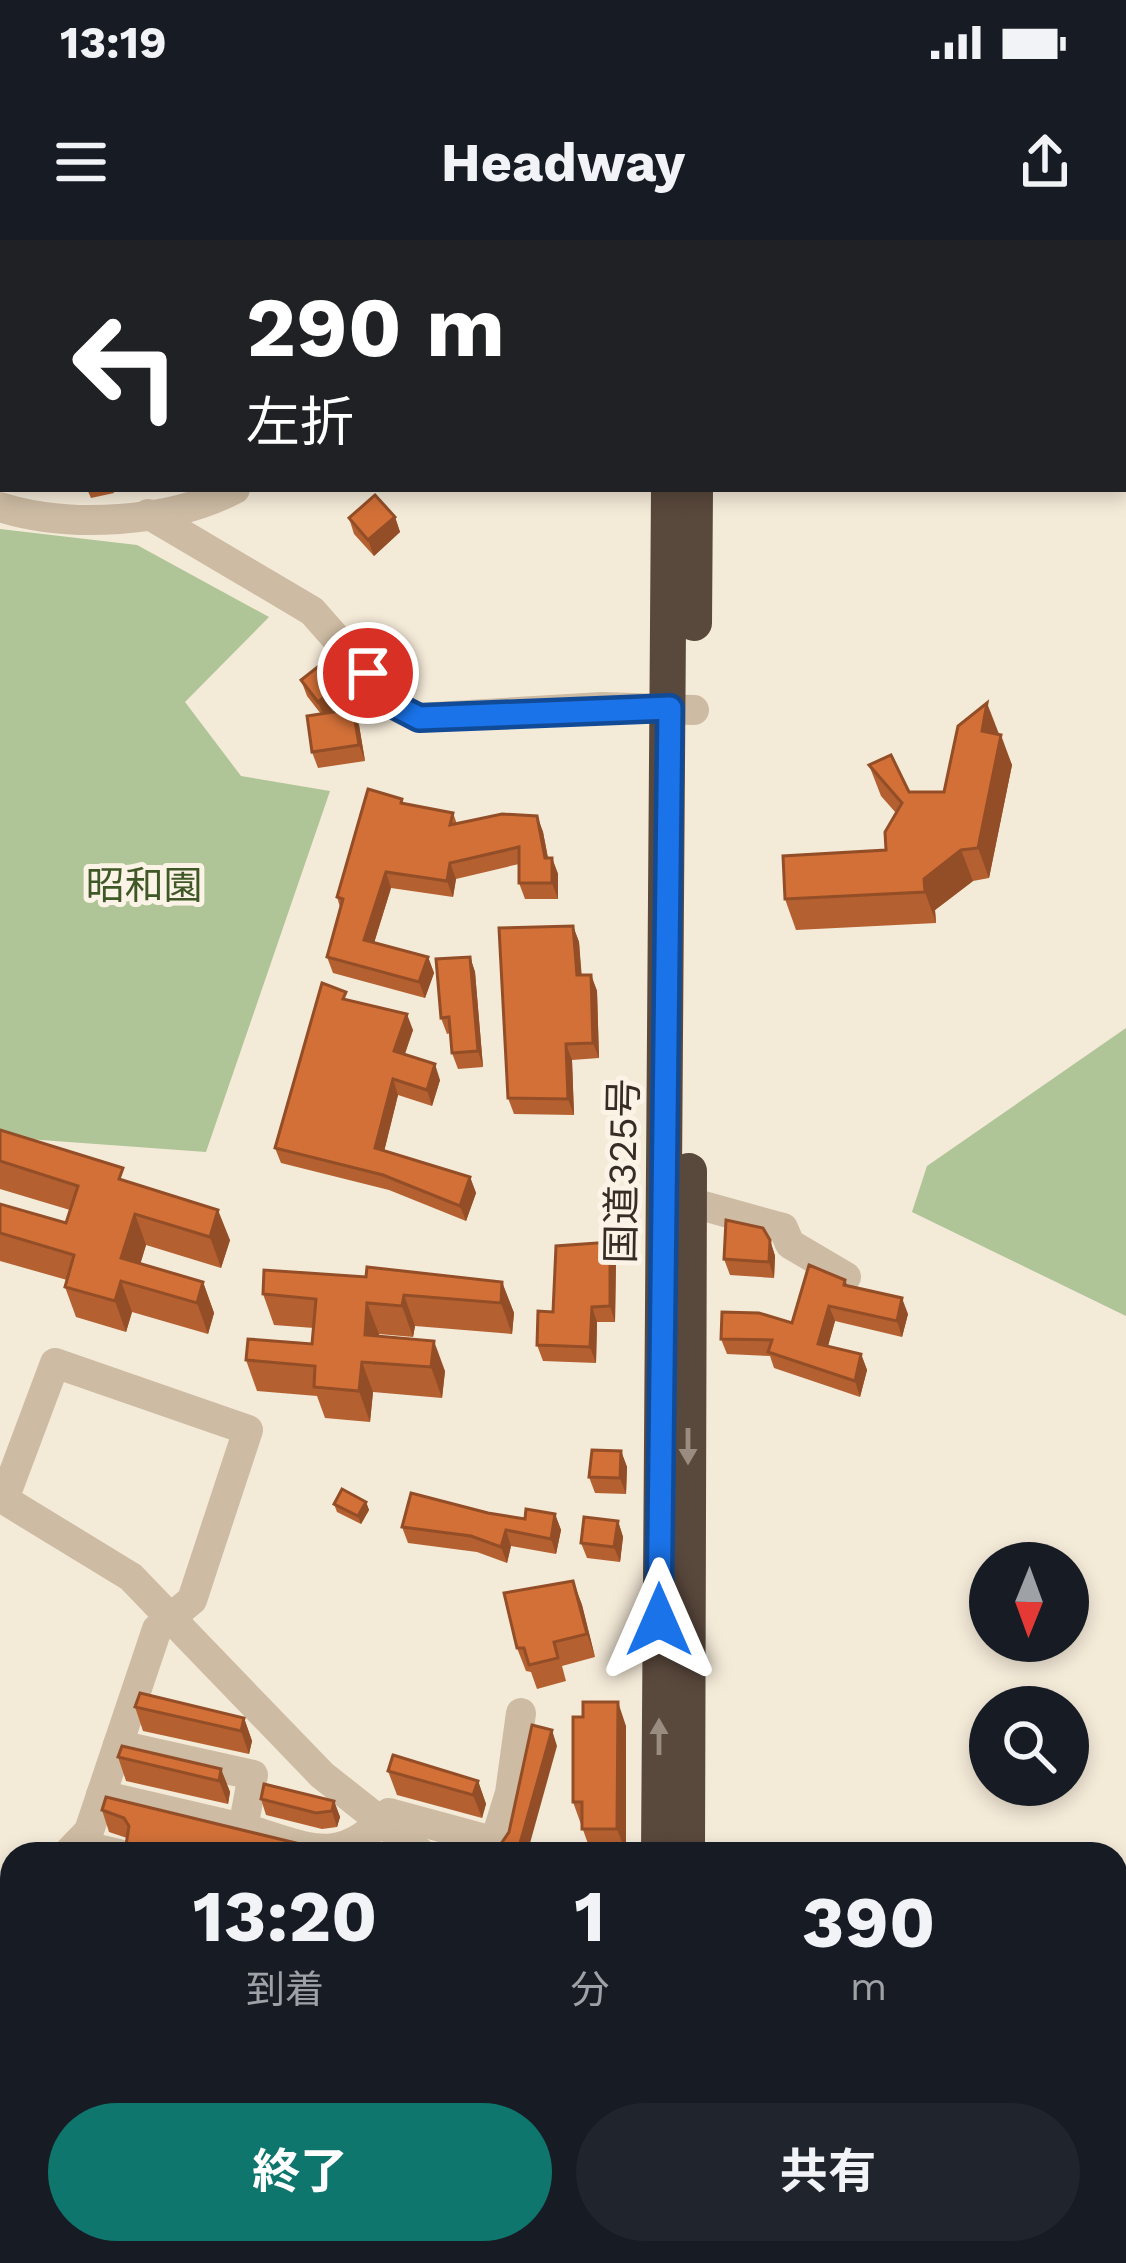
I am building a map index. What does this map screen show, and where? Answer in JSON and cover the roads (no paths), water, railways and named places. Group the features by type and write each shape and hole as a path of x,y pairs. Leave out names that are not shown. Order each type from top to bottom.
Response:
{"highway":[{"name":"国道325号","path":"669,492 682,709 689,1202 687,1842"},
{"name":"国道325号","path":"659,1842 682,709 695,492"}],"street":[{"path":"0,507 77,519 148,514 225,492"},
{"path":"148,514 312,611 396,706 419,718 682,709"},
{"path":"689,1202 783,1228 790,1244 846,1277"},
{"path":"79,1842 89,1832 157,1628 169,1620 192,1600 248,1430 55,1363 2,1498 131,1577 169,1620 322,1775 406,1842"},
{"path":"495,1842 521,1713"},
{"path":"118,1745 253,1775 243,1828"},
{"path":"101,1795 294,1842"},
{"path":"358,1842 389,1813 476,1842"}],"park label":[{"name":"昭和園","path":"144,885"}]}
